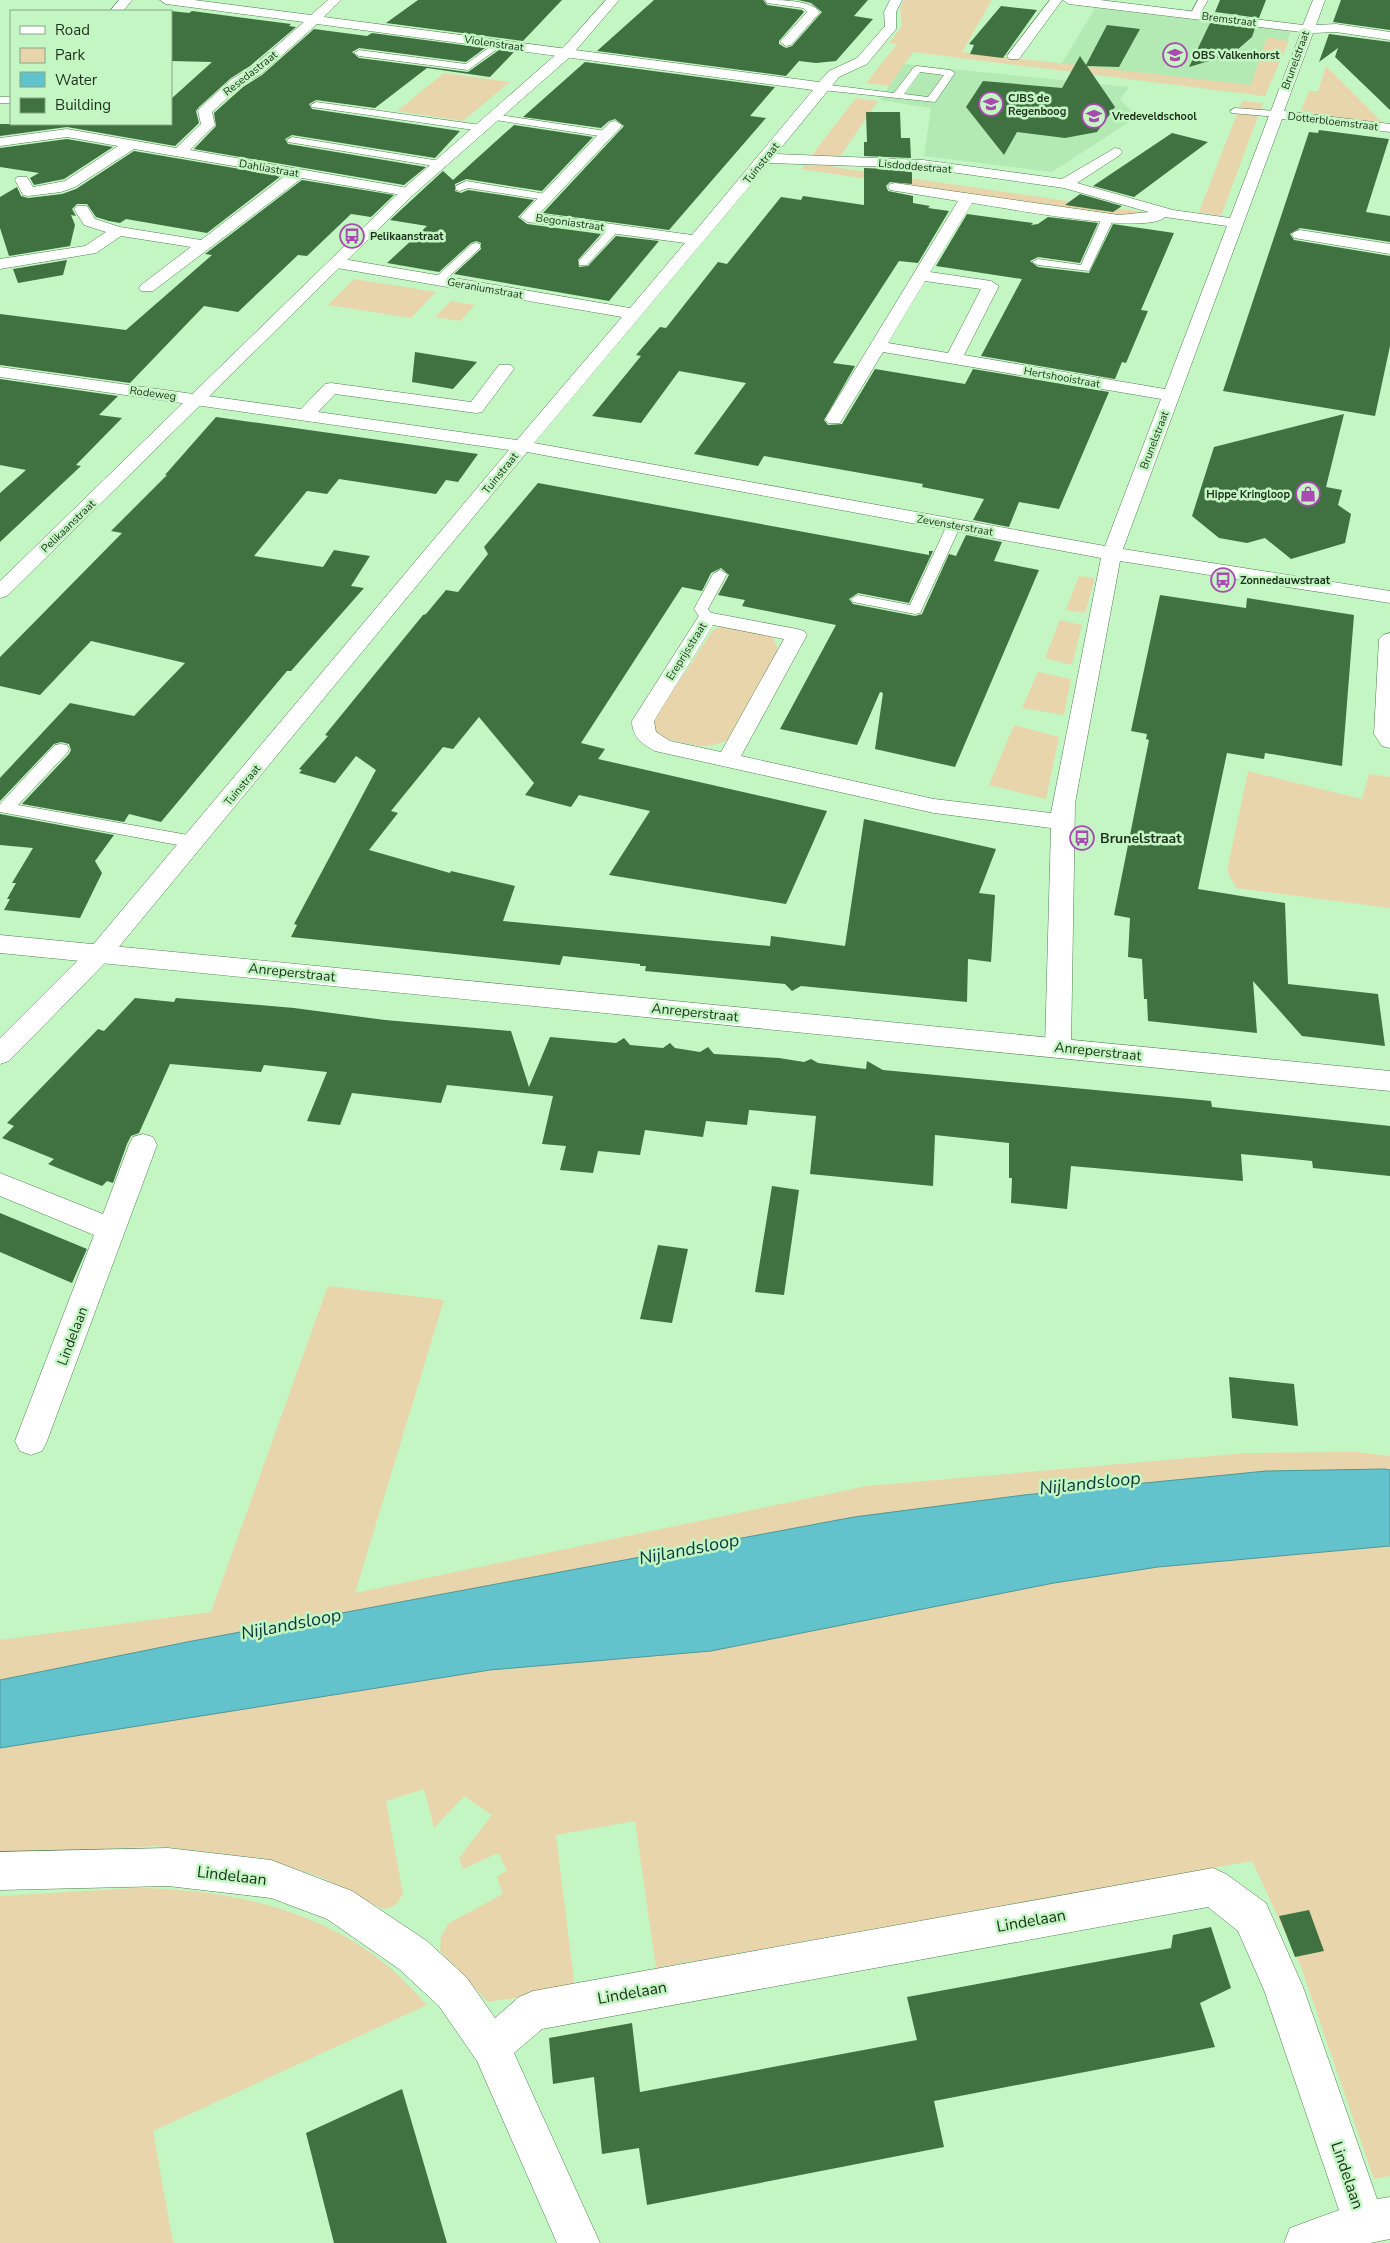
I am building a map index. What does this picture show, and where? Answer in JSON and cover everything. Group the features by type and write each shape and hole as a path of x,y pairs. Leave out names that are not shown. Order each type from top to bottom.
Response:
{"street":[{"path":"117,10 126,0"},
{"name":"Violenstraat","path":"166,0 822,87"},
{"path":"313,19 335,0"},
{"name":"Pelikaanstraat","path":"0,592 198,400 408,192 566,53 613,0"},
{"path":"771,0 793,1 806,4 814,12 786,42"},
{"name":"Tuinstraat","path":"100,953 822,87 834,74 862,61 891,26 890,12 896,0"},
{"path":"1014,56 1056,0"},
{"name":"Bremstraat","path":"1069,0 1307,29 1336,28 1390,36"},
{"name":"Brunelstraat","path":"1058,1047 1063,803 1112,553 1319,0"},
{"name":"Resedastraat","path":"178,152 208,125 205,111 237,82 256,71 284,48 313,19"},
{"name":"Dotterbloemstraat","path":"1277,114 1390,128"},
{"path":"0,137 10,125"},
{"name":"Begoniastraat","path":"610,129 528,217 695,240"},
{"name":"Dahliastraat","path":"0,142 67,133 408,192"},
{"path":"22,180 28,192 60,188 70,184 130,145"},
{"path":"1065,184 1115,152"},
{"name":"Lisdoddestraat","path":"764,158 922,164 1065,184 1172,214 1235,223"},
{"path":"147,288 299,173"},
{"name":"Lisdoddestraat","path":"895,187 1118,220 1172,214"},
{"path":"834,418 922,276 967,198"},
{"path":"82,209 89,222 118,231 206,245"},
{"path":"0,264 90,250 118,231"},
{"path":"1300,235 1390,249"},
{"name":"Geraniumstraat","path":"337,263 440,279 633,314"},
{"path":"922,276 991,286 954,358"},
{"name":"Hertshooistraat","path":"877,346 1171,395"},
{"path":"306,415 331,388 476,408 505,369"},
{"name":"Rodeweg","path":"0,372 522,446"},
{"name":"Zevensterstraat","path":"522,446 1112,553 1390,597"},
{"name":"Ereprijsstraat","path":"728,759 797,635 707,618 643,721 643,730 647,737 663,746 934,806 1062,822"},
{"path":"1390,639 1385,734 1390,741"},
{"name":"Anreperstraat","path":"0,944 1390,1081"},
{"path":"0,1054 100,953"},
{"name":"Lindelaan","path":"31,1441 143,1145"},
{"path":"0,1184 112,1230"},
{"name":"Lindelaan","path":"0,1870 168,1867 272,1878 339,1904 413,1955 453,1992 492,2047 579,2243"},
{"name":"Lindelaan","path":"492,2047 533,2011 1213,1887 1252,1917 1283,1987 1377,2221"},
{"path":"1305,2243 1377,2221"}],"lane":[{"path":"1195,15 1203,0"},
{"path":"359,53 468,67 498,44"},
{"path":"822,87 897,96 931,100 950,73 917,69 897,96"},
{"path":"316,105 487,123"},
{"path":"1235,111 1277,114"},
{"name":"Begoniastraat","path":"487,123 610,129"},
{"path":"292,140 440,164"},
{"path":"460,188 466,184 546,197"},
{"path":"1038,262 1085,269 1108,218"},
{"path":"583,263 614,229"},
{"path":"440,279 476,246"},
{"path":"858,599 915,610 954,525"},
{"path":"707,618 700,609 720,574"},
{"path":"61,749 6,808 194,842"}],"shaded area":[{"name":"OBS Valkenhorst","path":"1095,8 1291,31 1265,96 1058,70"},
{"path":"904,64 1129,87 1120,99 1137,117 1052,172 924,156 931,108 880,100"}],"green space":[{"path":"904,0 992,0 962,52 1251,85 1267,37 1289,41 1265,96 913,52 889,86 866,83 897,44 889,43 902,26 900,8"},
{"path":"1326,66 1384,124 1313,115 1312,112 1301,111 1309,91 1318,91"},
{"path":"444,73 510,82 463,121 397,111"},
{"path":"856,98 878,101 833,167 1151,213 1122,217 801,169"},
{"path":"1242,101 1263,103 1221,216 1199,212"},
{"path":"354,279 436,292 411,318 328,305"},
{"path":"451,301 475,305 460,321 435,317"},
{"path":"1079,576 1095,578 1085,613 1066,610"},
{"path":"1060,620 1082,625 1072,665 1045,658"},
{"path":"721,627 772,636 779,651 728,739 720,743 703,746 658,736 653,728 654,719 713,630"},
{"path":"1038,672 1071,679 1064,715 1022,708"},
{"path":"1014,725 1059,737 1046,799 989,785"},
{"path":"1248,771 1362,799 1369,774 1390,777 1390,908 1236,888 1227,871"},
{"path":"328,1286 444,1300 355,1593 867,1486 1247,1453 1356,1452 1390,1456 1390,1470 1266,1471 1024,1495 854,1517 187,1642 0,1680 0,1640 211,1612"},
{"path":"1390,1546 1390,2176 1374,2179 1301,1967 1252,1861 656,1968 635,1821 556,1835 575,1989 488,2002 440,1951 441,1936 449,1923 503,1894 497,1877 507,1870 498,1853 463,1869 459,1858 492,1815 464,1796 434,1828 424,1789 386,1801 403,1894 397,1903 389,1908 381,1908 323,1878 266,1859 156,1846 32,1853 0,1852 0,1748 490,1670 711,1651 1054,1583 1158,1567"},
{"path":"136,1888 202,1892 234,1897 297,1915 327,1927 356,1943 383,1962 427,2005 153,2131 173,2243 0,2243 0,1896"}],"water":[{"name":"Nijlandsloop","path":"1390,1470 1390,1546 1158,1567 1054,1583 711,1651 490,1670 0,1748 0,1680 187,1642 854,1517 1024,1495 1266,1471"}],"building":[{"path":"418,0 562,0 523,41 386,23"},
{"path":"654,0 763,0 767,5 802,10 804,12 779,41 779,44 786,48 792,46 822,12 811,3 798,0 868,0 854,16 873,19 836,61 816,63 799,61 786,76 597,51"},
{"path":"1220,0 1266,0 1259,18 1215,12"},
{"path":"1341,0 1390,0 1390,30 1333,22"},
{"path":"1001,6 1037,10 1003,58 970,54 974,45 969,44"},
{"path":"172,11 189,13 192,11 291,24 289,26 296,27 250,66 231,78 199,107 196,111 199,123 175,146 67,127 0,136 0,124 172,125 172,98 212,62 172,61"},
{"path":"1210,23 1255,28 1252,37 1237,50 1222,57 1189,67"},
{"path":"1107,25 1140,29 1119,67 1087,66 1115,107 1097,132 1065,138 1017,132 1004,155 966,107 983,81 1062,88 1080,56 1086,65"},
{"path":"314,29 367,36 372,33 485,48 466,62 359,48 352,52 359,58 468,72 499,50 514,52 490,77 427,68 375,108 316,100 309,104 312,109 460,131 435,158 292,135 285,139 288,144 426,167 404,185 194,149 216,126 214,113 243,87 262,75"},
{"path":"1329,34 1390,42 1390,110 1335,57 1338,48 1319,62"},
{"path":"585,62 775,87 750,116 766,118 669,230 543,213 624,126 615,119 609,121 601,128 523,117"},
{"path":"866,112 900,112 901,138 910,138 911,158 864,156 864,142 867,142"},
{"path":"514,125 593,137 542,191 466,179 455,184 455,191 461,193 468,190 534,200 518,217 527,224 601,234 578,260 579,267 588,266 616,236 659,241 609,301 454,274 481,249 481,243 476,241 471,243 439,272 387,263 427,226 390,220 443,171 453,180"},
{"path":"1319,130 1389,139 1366,212 1390,216 1390,242 1300,228 1290,234 1294,240 1390,256 1390,346 1375,416 1223,391 1309,132 1318,133"},
{"path":"1172,133 1208,142 1134,197 1093,186"},
{"path":"67,139 113,147 64,179 34,185 30,178 39,173 0,167 0,148"},
{"path":"134,151 281,176 207,233 126,219 120,223 109,221 96,217 87,204 77,204 72,209 76,216 71,215 75,225 70,246 9,256 0,228 0,197 17,187 21,196 28,198 62,194 76,189"},
{"path":"864,168 912,170 912,184 890,182 886,186 888,191 913,196 913,203 930,206 928,208 949,211 918,263 899,261 833,363 855,366 824,420 828,425 842,424 875,369 965,384 973,369 1109,392 1059,509 1019,502 1009,527 973,520 984,499 922,487 923,484 764,456 758,466 694,454 746,383 679,371 641,423 592,416 641,356 636,355 653,335 660,327 666,328 718,262 727,264 781,197 801,200 803,196 864,205"},
{"path":"302,180 394,195 371,217 351,214 307,256 298,255 238,312 204,306 130,383 0,365 0,314 126,330 212,255 205,254"},
{"path":"1080,194 1122,206 1113,212 1065,205"},
{"path":"967,214 1033,223 1031,225 1038,224 1048,217 1098,223 1080,263 1038,257 1030,261 1038,267 1089,273 1113,224 1174,233 1141,310 1148,311 1126,363 1122,362 1115,379 981,356 1022,279 936,266"},
{"path":"67,260 63,275 18,283 13,269"},
{"path":"415,352 477,362 453,389 412,382"},
{"path":"0,379 118,396 99,415 122,418 76,465 81,466 0,542 0,493 26,470 0,465"},
{"path":"1344,414 1326,487 1342,490 1338,505 1351,514 1345,543 1291,559 1265,538 1247,543 1219,538 1192,516 1214,447"},
{"path":"216,417 478,454 458,482 446,480 436,494 339,479 327,494 307,491 254,556 323,567 334,550 370,556 351,586 364,588 291,671 287,671 161,822 129,814 124,822 22,804 69,754 71,750 69,744 61,742 54,744 0,801 0,778 70,703 134,716 185,663 91,641 40,695 0,686 0,657 122,533 111,531 167,475 165,475"},
{"path":"538,483 929,555 929,551 933,551 909,603 858,593 849,599 853,604 915,616 922,614 949,554 956,556 966,535 1002,542 994,561 1039,570 955,767 875,749 883,693 880,692 857,745 780,729 836,625 742,606 745,600 718,595 729,575 721,568 711,573 702,591 682,587 581,743 605,749 598,759 827,811 786,904 609,875 650,811 579,795 571,807 525,795 534,783 479,717 453,749 443,747 391,811 398,813 369,850 450,873 451,871 515,886 503,921 770,946 771,936 845,946 864,819 996,849 979,893 995,895 991,962 968,959 967,1002 801,986 792,991 785,984 645,971 646,966 640,966 640,964 563,956 560,965 291,937 297,925 294,924 376,770 356,756 335,783 299,773 302,770 299,769 328,736 325,735 423,615 426,614 446,590 458,592 488,554 484,547"},
{"path":"1160,595 1246,608 1247,598 1354,615 1342,766 1265,753 1264,759 1227,753 1198,889 1285,903 1288,984 1378,994 1385,1046 1302,1036 1253,981 1257,1033 1148,1021 1147,999 1144,999 1142,959 1128,957 1130,918 1114,915 1149,740 1146,739 1147,734 1131,731"},
{"path":"0,814 114,835 95,861 102,873 80,918 4,910 10,899 7,899 16,883 12,883 33,848 0,845"},
{"path":"135,998 174,1002 176,998 294,1008 385,1020 511,1031 529,1087 550,1037 616,1043 624,1038 630,1045 663,1048 670,1043 675,1048 700,1052 708,1047 714,1054 779,1058 804,1062 811,1059 818,1063 866,1069 867,1061 883,1070 1211,1101 1212,1107 1390,1126 1390,1176 1313,1168 1312,1161 1241,1154 1243,1181 1071,1166 1067,1209 1011,1203 1012,1178 1009,1178 1009,1143 935,1135 933,1186 810,1174 816,1116 749,1110 747,1125 706,1121 703,1137 645,1130 640,1155 598,1151 593,1173 560,1170 566,1146 542,1144 553,1096 447,1085 441,1103 352,1093 340,1125 307,1121 327,1072 264,1065 261,1072 170,1064 139,1133 131,1136 127,1144 113,1183 107,1181 102,1186 48,1164 54,1159 2,1138 14,1126 7,1123 98,1029 104,1031"},
{"path":"772,1186 799,1190 784,1295 755,1292"},
{"path":"0,1213 87,1249 72,1283 0,1252"},
{"path":"658,1245 688,1249 672,1323 640,1319"},
{"path":"1229,1377 1294,1384 1298,1426 1232,1418"},
{"path":"1309,1910 1324,1951 1295,1957 1279,1916"},
{"path":"1211,1927 1231,1988 1200,2003 1215,2047 934,2101 944,2147 647,2205 639,2148 602,2154 594,2077 553,2084 549,2038 632,2023 640,2092 917,2040 907,1997 1171,1948 1173,1935"},
{"path":"402,2089 447,2243 334,2243 306,2133"}],"place":[{"name":"OBS Valkenhorst","path":"1175,55"},
{"name":"CJBS de Regenboog","path":"991,104"},
{"name":"Vredeveldschool","path":"1094,116"},
{"name":"Pelikaanstraat","path":"352,236"},
{"name":"Hippe Kringloop","path":"1308,494"},
{"name":"Zonnedauwstraat","path":"1223,580"},
{"name":"Brunelstraat","path":"1082,838"}]}
